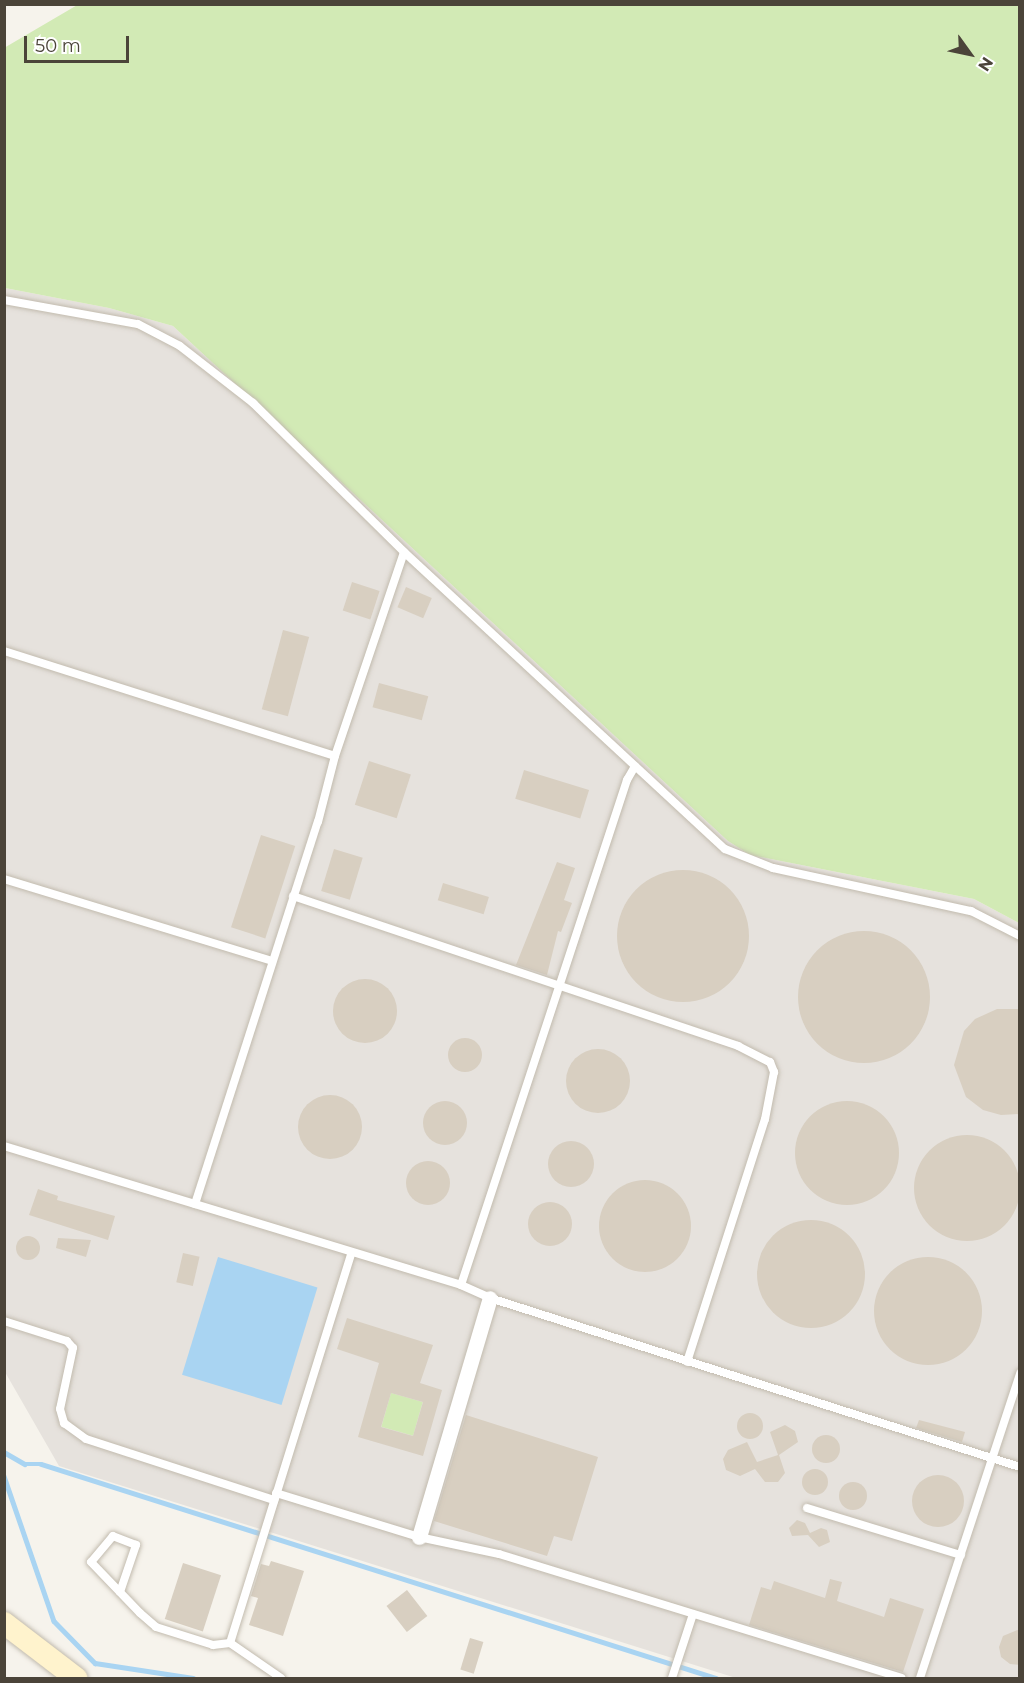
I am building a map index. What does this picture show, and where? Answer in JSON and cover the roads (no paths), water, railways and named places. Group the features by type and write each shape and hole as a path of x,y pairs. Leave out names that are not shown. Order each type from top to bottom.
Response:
{"main road":[{"path":"4,1623 76,1678"}],"street":[{"path":"419,1537 490,1298"}],"lane":[{"path":"4,300 138,324 180,346 253,403 404,552 725,849 746,860 970,911 1020,936"},
{"path":"195,1204 335,756 404,552"},
{"path":"4,651 335,756"},
{"path":"461,1285 558,986 635,766"},
{"path":"4,879 272,960"},
{"path":"293,896 738,1046 770,1062 774,1072 765,1119 687,1362"},
{"path":"4,1146 351,1254 461,1285 490,1298 1020,1467"},
{"path":"230,1643 351,1254"},
{"path":"4,1321 67,1341 73,1348 60,1409 64,1424 86,1439 419,1537 499,1554 901,1678"},
{"path":"920,1678 1020,1373"},
{"path":"807,1508 961,1555"},
{"path":"120,1592 136,1545 113,1536 91,1562 120,1592 156,1627 213,1645 230,1643 281,1678"},
{"path":"672,1678 693,1614"}],"water":[{"path":"218,1257 317,1287 281,1405 182,1375"}],"waterway":[{"path":"4,1452 25,1464 41,1464 716,1678"},
{"path":"4,1476 54,1621 95,1663 193,1678"}]}
